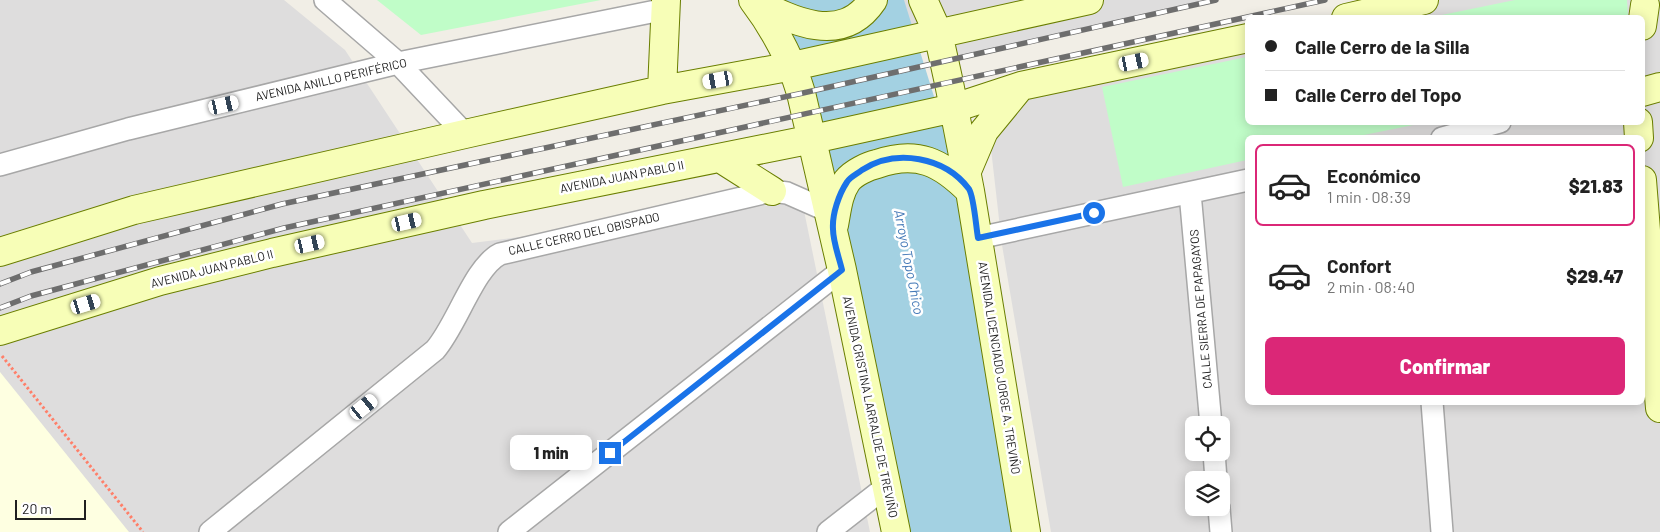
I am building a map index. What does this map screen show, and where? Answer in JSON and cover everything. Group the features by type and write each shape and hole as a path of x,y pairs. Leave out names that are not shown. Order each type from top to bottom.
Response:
{"main road":[{"path":"754,0 780,14 817,26 834,26 852,20 873,0"},
{"name":"AVENIDA CRISTINA LARRALDE DE TREVIÑO","path":"754,0 780,41 800,64 818,138 842,270 896,532"},
{"name":"AVENIDA LICENCIADO JORGE A. TREVIÑO","path":"923,0 962,178 978,238 1026,532"},
{"path":"0,252 134,210 662,90 800,64 1089,0"},
{"path":"1359,15 1424,0"},
{"path":"662,90 666,4"},
{"name":"AVENIDA JUAN PABLO II","path":"0,330 160,281 272,253 484,205 818,138 947,109 1021,86 1245,39"},
{"path":"833,213 848,180 869,166 890,159 914,158 934,163 962,178 984,131 1021,86"},
{"path":"1645,91 1660,87"},
{"path":"720,158 772,192"},
{"path":"1645,218 1660,408"}],"street":[{"path":"325,0 398,63 465,134"},
{"name":"AVENIDA ANILLO PERIFÉRICO","path":"0,165 128,129 398,63 666,4"},
{"path":"1453,135 1489,125"},
{"path":"978,238 1245,181"},
{"name":"CALLE CERRO DEL OBISPADO","path":"210,532 435,350 449,333 484,268 494,257 508,250 772,192 787,193 833,213"},
{"name":"CALLE SIERRA DE PAPAGAYOS","path":"1190,193 1210,416"},
{"path":"509,532 842,270"},
{"path":"1432,405 1442,532"},
{"path":"828,532 887,486"},
{"path":"1220,516 1221,532"}],"path":[{"path":"0,353 143,532"}],"shaded area":[{"path":"0,0 284,0 345,50 472,243 802,201 870,532 0,532"},
{"path":"875,0 1216,0 945,60"},
{"path":"1402,0 1660,0 1660,532 1051,532 1002,245 991,149 1007,116 1031,83 1245,34 1245,125 1645,125 1645,15 1332,15"},
{"path":"0,372 129,532 0,532"}],"green space":[{"path":"377,0 601,0 421,35"},
{"path":"1515,0 1627,0 1628,15 1442,15"},
{"path":"1245,57 1245,125 1413,125 1364,135 1245,135 1245,160 1123,187 1102,87"}],"water":[{"name":"Arroyo Topo Chico","path":"753,0 904,0 978,238 1026,532 896,532 833,229 808,63"}],"railway":[{"path":"0,284 31,272 282,204 803,93 1216,0"},
{"path":"1257,15 1325,0"},
{"path":"0,308 31,296 284,228 1245,18"}],"route":[{"path":"610,453 842,270 833,229 839,198 848,180 869,166 890,159 914,158 934,163 951,172 970,190 978,238 1094,213"}]}
